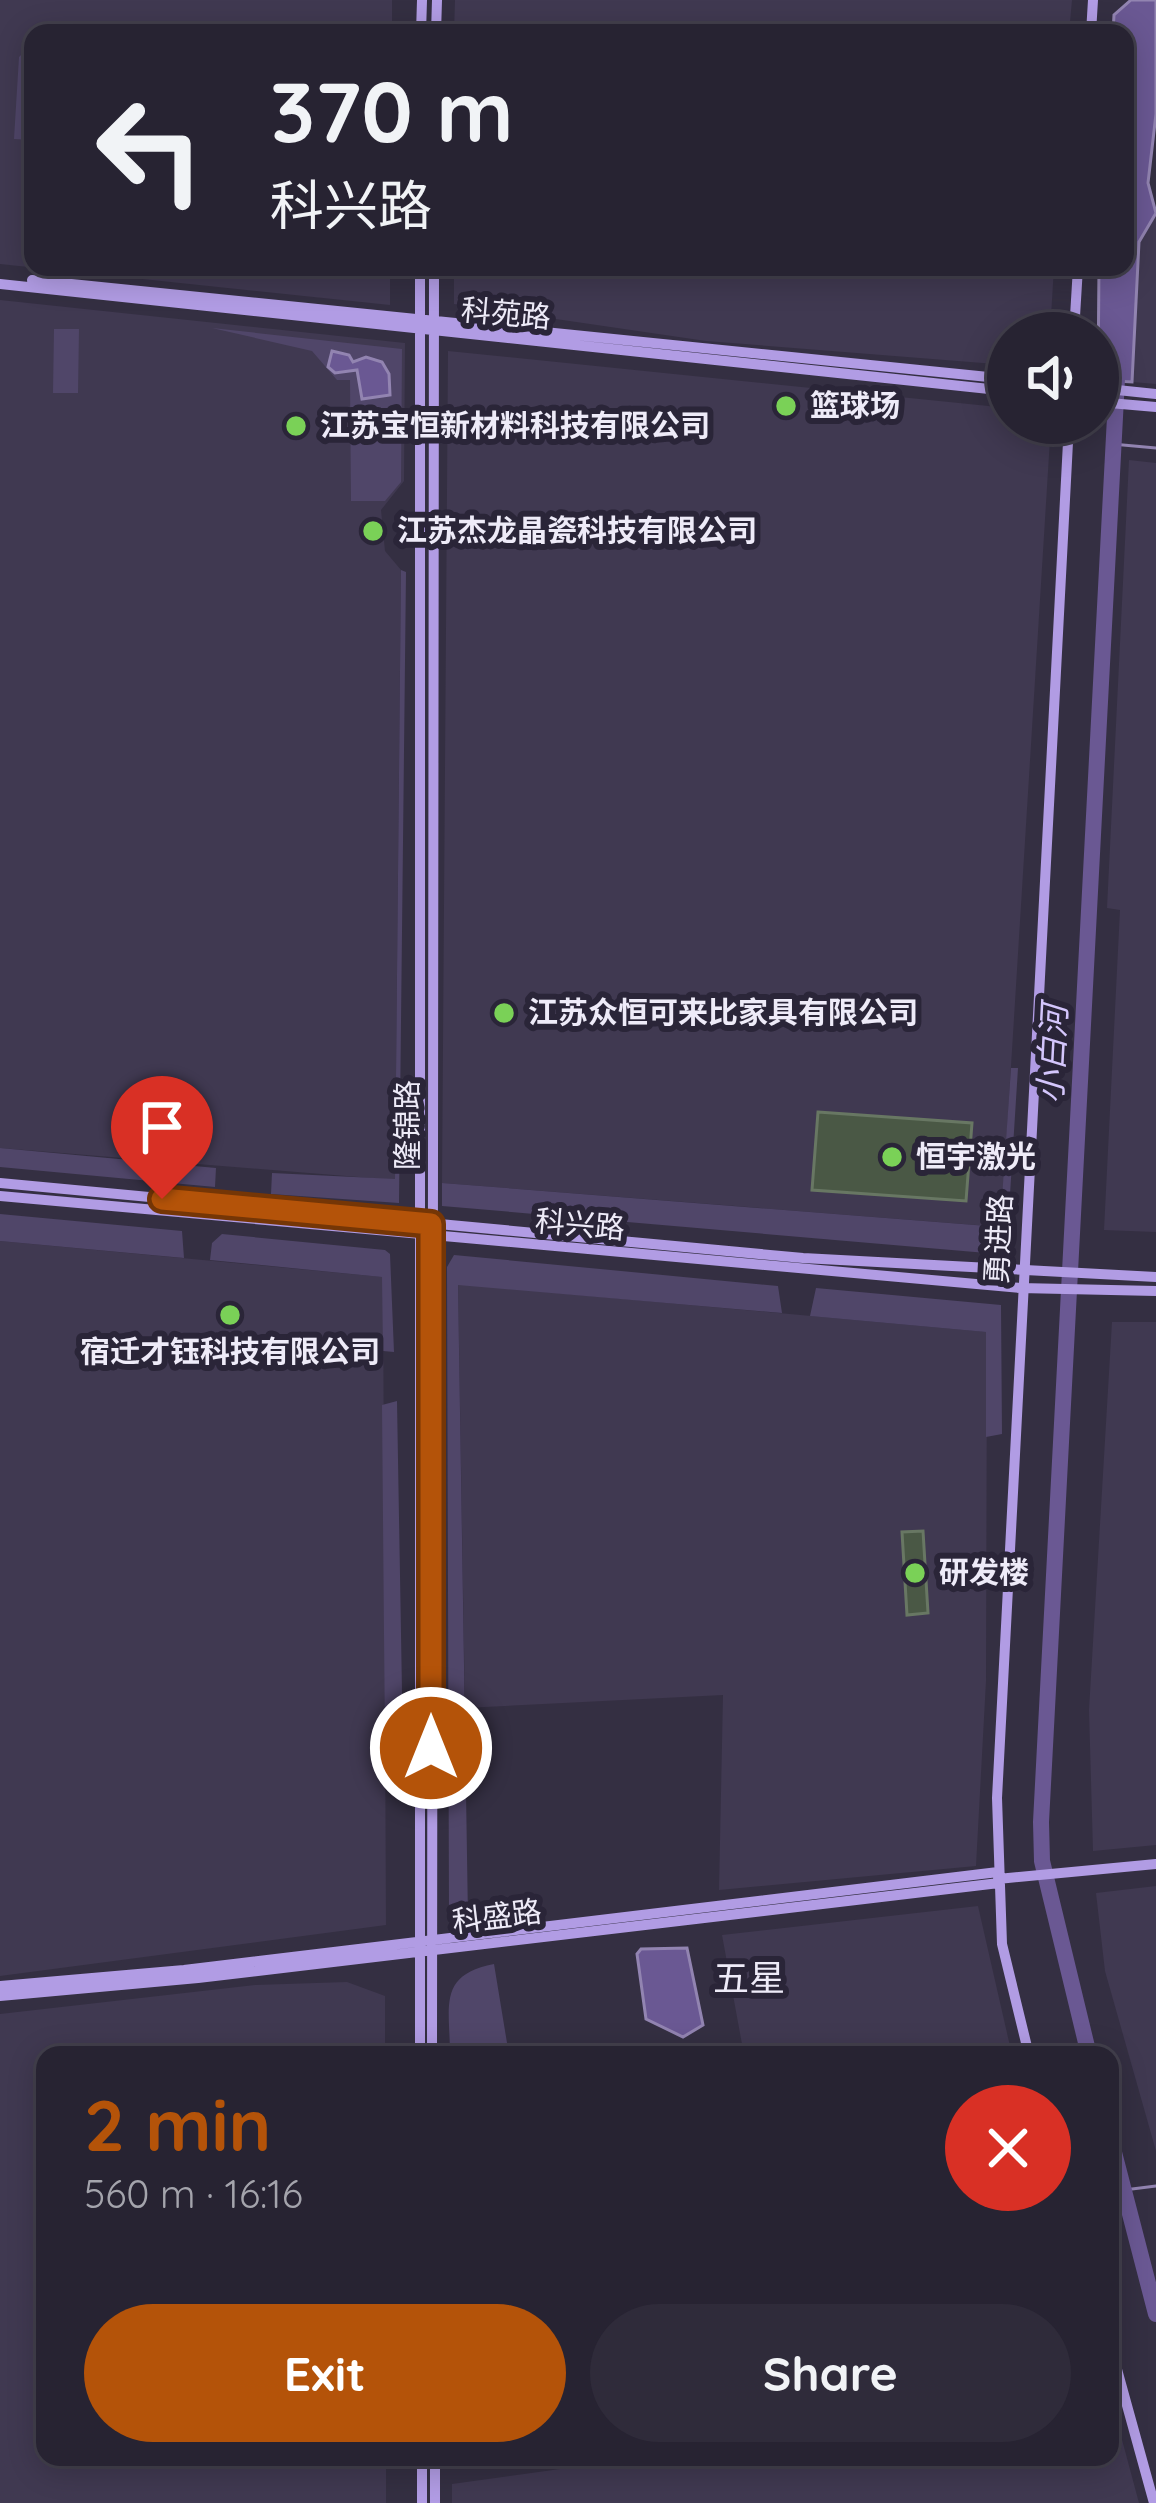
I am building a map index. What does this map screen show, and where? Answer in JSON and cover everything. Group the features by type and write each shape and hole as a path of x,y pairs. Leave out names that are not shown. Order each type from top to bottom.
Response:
{"street":[{"name":"隆锦路","path":"421,276 426,316 426,1944 432,2046"},
{"name":"隆锦路","path":"426,316 433,276"},
{"path":"1075,312 1077,276"},
{"name":"科苑路","path":"0,280 426,316 638,344 987,377"},
{"name":"科苑路","path":"0,280 426,331 987,389"},
{"path":"1119,394 1156,407"},
{"path":"1119,400 1156,394"},
{"name":"勇进路","path":"1027,2046 1005,1966 997,1798 1020,1288 1068,444"},
{"name":"科兴路","path":"0,1183 1020,1288 1156,1291"},
{"name":"科兴路","path":"0,1196 1044,1275 1156,1276"},
{"name":"科盛路","path":"0,1996 998,1878 1156,1864"},
{"name":"隆锦路","path":"420,2046 426,1944"},
{"name":"科盛路","path":"0,1986 426,1944"},
{"path":"1119,2377 1154,2503"},
{"path":"422,2466 422,2503"},
{"path":"435,2466 435,2503"}],"shaded area":[{"path":"0,0 392,0 392,24 24,24 24,267 0,264"},
{"path":"455,0 1072,0 1070,24 454,24"},
{"path":"1131,0 1156,0 1156,114 1148,183 1156,213 1139,242 1132,382 1119,381 1119,312 1099,312 1099,276 1134,276 1134,24 1114,24 1114,15"},
{"path":"24,52 24,140 14,139 19,57"},
{"path":"1156,213 1156,384 1132,382 1139,242"},
{"path":"114,276 390,276 390,305"},
{"path":"454,276 1053,276 1051,312 987,312 987,363 706,341 454,304"},
{"path":"0,300 405,343 404,481 381,510 385,551 401,570 395,1180 0,1148"},
{"path":"212,328 402,349 401,482 385,501 351,501 350,380 337,380 312,351"},
{"path":"54,329 79,329 78,393 53,393"},
{"path":"332,351 349,355 353,362 366,357 382,362 389,374 390,395 362,399 357,370 335,373 328,367"},
{"path":"448,351 987,406 987,444 1050,444 1001,1227 442,1183"},
{"path":"1129,460 1156,463 1156,1232 1104,1230 1120,910 1107,908"},
{"path":"401,570 406,572 399,1203 271,1194 272,1173 395,1179"},
{"path":"1011,1068 1018,1068 1007,1242 998,1254 442,1206 442,1183 1000,1227"},
{"path":"0,1148 216,1168 215,1187 0,1167"},
{"path":"0,1214 182,1231 184,1258 0,1241"},
{"path":"222,1234 385,1250 390,1254 394,1352 383,1351 382,1277 210,1260 212,1243"},
{"path":"0,1241 383,1277 386,1925 0,1976"},
{"path":"454,1255 778,1286 782,1313 458,1285 468,1918 481,1921 462,1926 449,1916 447,1267"},
{"path":"458,1284 987,1332 986,1681 976,1866 719,1890 723,1695 465,1708"},
{"path":"816,1288 1001,1305 1002,1434 986,1437 986,1332 810,1316"},
{"path":"1112,1322 1156,1322 1156,1845 1093,1851 1089,1710"},
{"path":"397,1401 403,1749 385,1748 382,1405"},
{"path":"1156,1886 1156,2151 1105,1971 1096,1893"},
{"path":"978,1906 1010,2046 742,2046 722,1935"},
{"path":"687,1948 703,2025 683,2037 646,2019 637,1954 641,1949"},
{"path":"494,1964 508,2046 450,2046 451,1996 463,1976"},
{"path":"347,1982 385,1996 385,2046 36,2046 36,2466 386,2466 386,2503 0,2503 0,2014 255,1985"},
{"path":"1119,2429 1139,2503 452,2503 452,2484 581,2466 1119,2466"}],"building":[{"name":"恒宇激光","path":"818,1112 972,1123 966,1201 812,1190"},
{"name":"研发楼","path":"923,1531 928,1613 907,1615 902,1532"}],"waterway":[{"path":"1112,444 1156,448"},
{"name":"小白河","path":"1087,2046 1042,1861 1041,1822 1114,444"},
{"name":"小白河","path":"1119,2172 1156,2314"},
{"path":"1124,2190 1156,2186"}],"place":[{"name":"篮球场","path":"786,406"},
{"name":"江苏宝恒新材料科技有限公司","path":"296,426"},
{"name":"江苏杰龙晶瓷科技有限公司","path":"373,531"},
{"name":"江苏众恒可来比家具有限公司","path":"504,1013"},
{"name":"恒宇激光","path":"892,1157"},
{"name":"宿迁才钰科技有限公司","path":"230,1315"},
{"name":"研发楼","path":"915,1573"}],"district":[{"name":"五星","path":"749,1978"}],"route":[{"path":"162,1199 431,1224 431,1748"}]}
